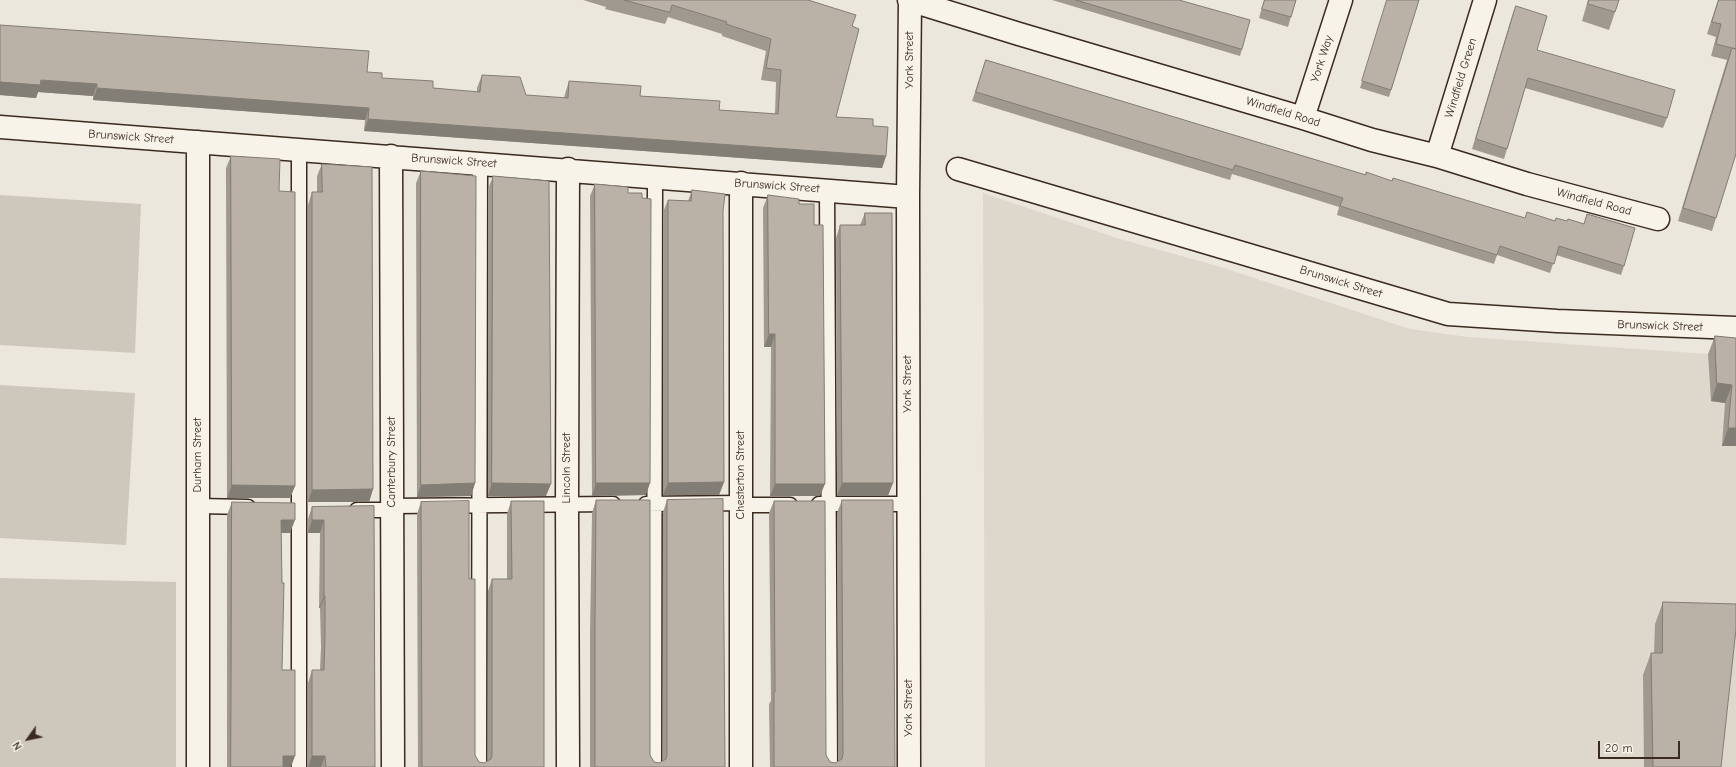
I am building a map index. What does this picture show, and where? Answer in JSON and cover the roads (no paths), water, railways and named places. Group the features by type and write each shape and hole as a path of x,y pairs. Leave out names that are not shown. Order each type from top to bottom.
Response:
{"street":[{"name":"Windfield Road","path":"910,0 1372,140 1437,156 1527,184 1658,219"},
{"name":"York Street","path":"909,767 908,196 910,0"},
{"name":"York Way","path":"1303,118 1341,0"},
{"name":"Windfield Green","path":"1437,156 1485,0"},
{"name":"Brunswick Street","path":"0,127 908,196"},
{"name":"Durham Street","path":"198,142 198,767"},
{"name":"Canterbury Street","path":"391,156 393,767"},
{"name":"Lincoln Street","path":"568,169 568,767"},
{"name":"Brunswick Street","path":"958,169 1448,314 1557,321 1736,328"},
{"name":"Chesterton Street","path":"741,183 742,767"}],"lane":[{"path":"299,149 299,767"},
{"path":"479,767 480,163"},
{"path":"654,767 655,177"},
{"path":"827,190 830,767"},
{"path":"345,510 480,504 909,504"},
{"path":"198,506 259,507"},
{"path":"283,507 314,511"}]}
